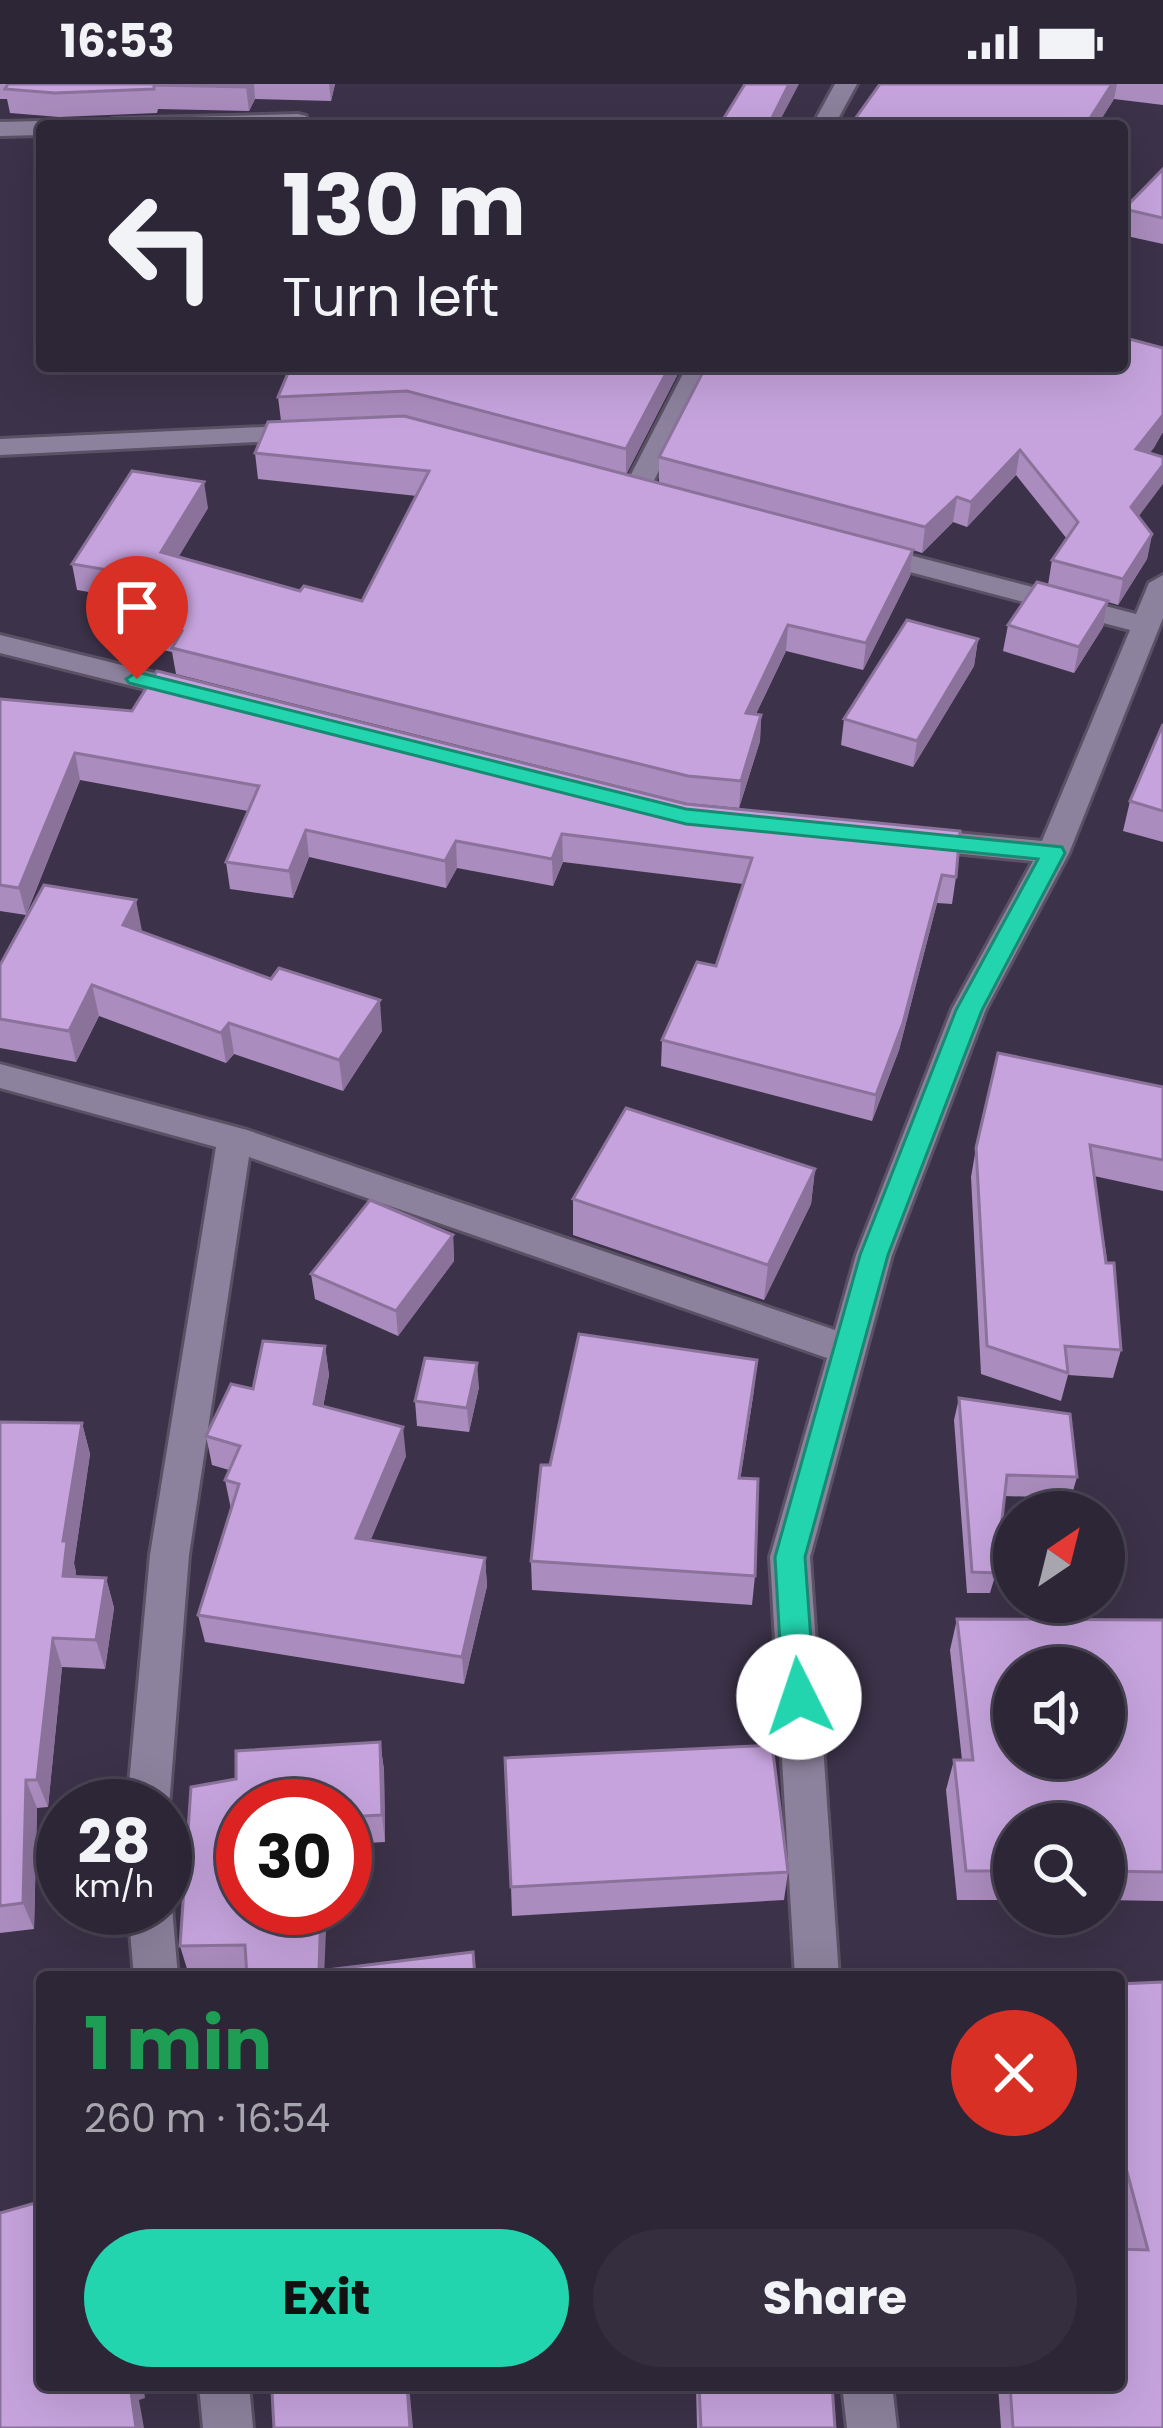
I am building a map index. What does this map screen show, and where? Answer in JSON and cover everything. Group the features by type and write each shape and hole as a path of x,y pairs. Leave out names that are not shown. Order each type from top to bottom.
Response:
{"street":[{"path":"826,120 846,84"},
{"path":"0,129 36,128"},
{"path":"636,490 697,372"},
{"path":"0,447 335,432"},
{"path":"844,545 1144,625"},
{"path":"817,1971 790,1557 874,1255 969,1010 1053,853 1163,584"},
{"path":"0,644 229,701"},
{"path":"892,837 1053,853"},
{"path":"0,1076 235,1139 848,1350"},
{"path":"149,1779 154,1667 184,1433 235,1139"},
{"path":"152,1935 155,1971"},
{"path":"225,2391 228,2428"},
{"path":"868,2391 872,2428"}],"building":[{"path":"8,84 248,84 55,93 5,89"},
{"path":"745,84 789,84 771,120 723,120"},
{"path":"880,84 1112,84 1089,120 854,120"},
{"path":"1163,169 1163,218 1128,210"},
{"path":"1128,339 1163,348 1163,415 1136,449 1163,457 1163,465 1131,507 1152,534 1123,579 1052,560 1078,522 1020,450 971,502 957,497 925,527 659,457 703,372 1128,372"},
{"path":"288,372 667,372 626,449 407,391 278,397"},
{"path":"404,416 913,550 866,643 788,625 746,713 761,715 741,781 688,776 172,648 182,631 159,624 176,605 124,598 138,575 72,564 132,471 204,482 161,552 300,591 304,586 362,601 429,471 255,453 268,422"},
{"path":"1037,582 1108,601 1079,647 1008,625"},
{"path":"907,620 978,639 917,741 844,719"},
{"path":"157,671 686,804 960,831 956,877 942,875 903,1023 876,1095 662,1040 697,962 716,966 752,858 562,834 552,859 456,841 445,861 306,830 289,871 226,862 259,786 75,753 19,888 0,885 0,699 132,711"},
{"path":"1163,724 1163,811 1130,801"},
{"path":"44,885 136,900 123,925 271,979 279,968 380,1000 339,1060 229,1023 221,1033 92,985 69,1031 0,1019 0,965"},
{"path":"998,1053 1163,1087 1163,1160 1090,1145 1106,1263 1114,1263 1121,1350 1065,1346 1068,1373 987,1346 976,1148"},
{"path":"626,1108 815,1169 768,1265 573,1199"},
{"path":"370,1200 453,1235 396,1311 311,1274"},
{"path":"579,1334 757,1360 739,1478 758,1479 755,1576 531,1561 541,1465 550,1465"},
{"path":"263,1341 325,1346 314,1404 403,1427 356,1538 485,1558 462,1657 198,1615 239,1484 225,1480 240,1446 206,1436 231,1384 253,1389"},
{"path":"425,1358 477,1363 467,1408 415,1401"},
{"path":"959,1398 1070,1414 1077,1477 1007,1475 1005,1491 993,1491 993,1573 972,1572"},
{"path":"0,1422 82,1423 63,1541 67,1541 63,1576 106,1578 96,1640 53,1638 37,1779 26,1780 23,1903 0,1906"},
{"path":"957,1619 993,1619 993,1623 1163,1620 1163,1872 1125,1871 1125,1803 993,1803 993,1871 966,1871 954,1760 973,1760"},
{"path":"380,1742 382,1815 372,1816 372,1779 236,1779 236,1751"},
{"path":"772,1745 788,1872 511,1887 505,1758"},
{"path":"216,1783 216,1935 320,1935 319,1971 247,1971 245,1945 180,1946 181,1935 192,1935 192,1787"},
{"path":"473,1952 475,1971 319,1971"},
{"path":"1163,1982 1163,2428 1013,2428 1010,2391 1125,2391 1125,2249 1148,2250 1125,2164 1125,1984"},
{"path":"36,2203 36,2391 131,2391 136,2428 0,2428 0,2213"},
{"path":"407,2391 410,2428 274,2428 272,2392"},
{"path":"699,2391 832,2391 835,2428 701,2428"}],"route":[{"path":"137,679 686,817 1053,853 969,1010 874,1255 790,1557 799,1697"}]}
